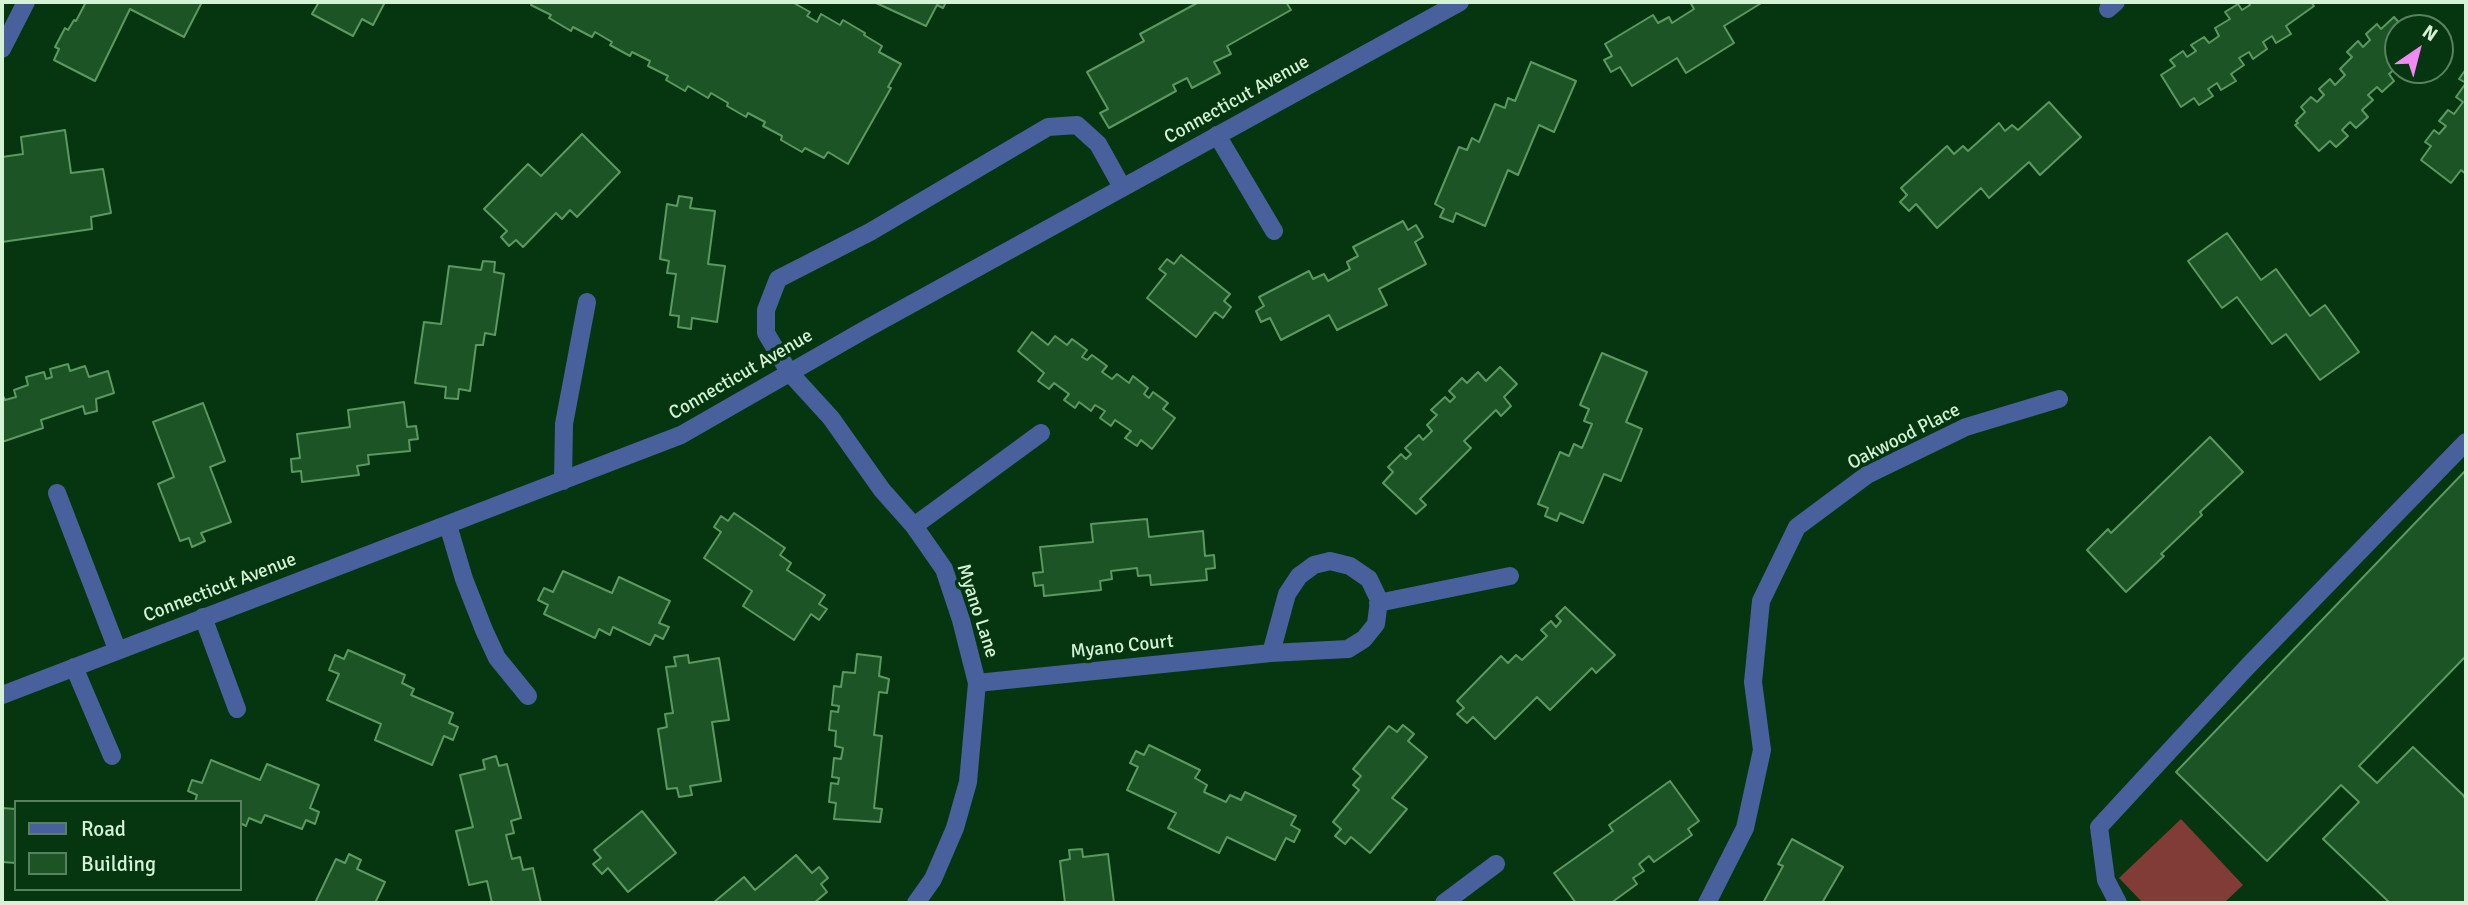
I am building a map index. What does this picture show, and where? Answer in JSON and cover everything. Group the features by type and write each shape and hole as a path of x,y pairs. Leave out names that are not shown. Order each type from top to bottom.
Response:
{"street":[{"path":"2,48 26,2"},
{"name":"Connecticut Avenue","path":"2,695 681,435 789,372 1460,2"},
{"name":"Myano Lane","path":"916,903 933,879 955,828 965,793 975,728 977,683 961,620 944,569 831,418 789,372 766,333 766,310 778,279 870,232 1048,127 1077,125 1098,144 1122,187"},
{"path":"1217,135 1274,231"},
{"path":"563,481 564,424 587,302"},
{"name":"Oakwood Place","path":"1707,903 1745,828 1762,750 1753,682 1761,601 1797,527 1867,475 1966,427 2059,399"},
{"path":"914,526 1041,433"},
{"path":"2118,903 2106,880 2099,827 2248,666 2466,442"},
{"path":"57,493 117,649"},
{"path":"447,526 464,579 497,658 528,696"},
{"path":"1271,653 1287,594 1299,576 1314,565 1330,561 1350,566 1369,579 1378,603 1510,576"},
{"name":"Myano Court","path":"977,683 1271,653 1348,649 1364,639 1376,624 1378,603"},
{"path":"203,617 237,709"},
{"path":"74,667 112,756"},
{"path":"1444,903 1496,864"}],"shaded area":[{"path":"2181,819 2243,885 2224,903 2143,903 2119,878"}],"building":[{"path":"86,2 202,2 184,37 130,9 95,81 54,60 59,49 55,47 65,28 68,30 74,20 76,21"},
{"path":"319,2 385,2 373,25 362,19 353,36 312,14"},
{"path":"532,2 792,2 810,12 807,16 817,22 821,14 840,25 843,20 882,46 879,52 901,64 888,87 891,88 848,164 828,152 824,158 805,148 802,152 781,140 782,136 763,126 765,122 748,113 746,117 711,93 708,98 688,86 685,91 666,80 668,76 648,66 650,61 632,52 630,56 610,45 612,42 595,32 592,37 573,27 571,31 549,18 551,15 531,5"},
{"path":"874,2 946,2 943,8 937,5 926,26"},
{"path":"1199,2 1286,2 1291,10 1227,46 1231,54 1214,62 1220,73 1192,88 1187,78 1173,85 1176,91 1109,128 1100,113 1108,109 1087,72 1144,41 1140,34"},
{"path":"1690,2 1763,2 1724,26 1734,43 1686,73 1677,58 1632,86 1620,67 1611,72 1604,60 1612,56 1605,44 1653,15 1658,23 1669,17 1672,23 1694,9"},
{"path":"2248,2 2311,2 2314,6 2286,26 2291,34 2276,43 2272,36 2263,42 2267,49 2253,59 2249,52 2239,58 2244,65 2231,74 2236,81 2221,90 2217,83 2208,89 2213,96 2199,105 2194,98 2181,107 2161,75 2175,66 2170,60 2183,51 2187,57 2196,51 2191,45 2204,37 2209,43 2219,36 2215,28 2230,19 2225,12 2238,4 2242,10 2250,5"},
{"path":"2377,24 2381,29 2384,26 2384,84 2391,84 2382,92 2377,87 2368,95 2373,100 2362,110 2368,117 2356,128 2350,122 2342,130 2348,136 2336,147 2330,141 2319,151 2295,125 2305,112 2301,107 2311,97 2317,102 2324,95 2319,89 2330,79 2335,85 2345,75 2340,69 2352,57 2347,52 2358,41 2363,47 2370,40 2366,34"},
{"path":"1531,62 1576,81 1554,132 1539,125 1518,175 1508,170 1485,226 1456,213 1453,222 1440,217 1444,209 1435,204 1459,147 1467,150 1472,138 1479,142 1495,104 1505,108 1508,98 1515,101"},
{"path":"2466,69 2466,83 2459,79"},
{"path":"2466,83 2466,174 2461,170 2451,183 2421,160 2431,146 2425,142 2434,130 2439,134 2446,126 2439,121 2448,110 2454,114 2463,102 2456,97"},
{"path":"2049,102 2081,137 2040,175 2029,162 1989,198 1981,188 1937,228 1916,204 1909,211 1900,202 1907,195 1901,188 1947,146 1954,154 1963,146 1968,151 1999,123 2005,131 2012,125 2018,130"},
{"path":"65,130 71,173 103,169 111,213 91,217 92,229 2,242 2,157 23,154 21,137"},
{"path":"582,134 620,172 577,217 570,210 562,219 556,213 523,247 516,240 509,246 501,237 507,231 484,209 528,164 541,176"},
{"path":"679,196 692,198 690,208 715,211 708,264 725,266 717,322 692,318 691,329 678,327 679,316 670,315 676,274 667,273 669,261 660,259 667,204 677,206"},
{"path":"1403,221 1408,230 1416,225 1423,237 1415,242 1426,264 1379,289 1387,305 1337,330 1329,315 1281,340 1270,318 1261,322 1256,311 1264,306 1259,297 1309,271 1313,279 1324,274 1328,281 1350,269 1347,262 1358,256 1353,247"},
{"path":"2227,233 2261,280 2276,269 2310,316 2325,305 2359,352 2320,380 2286,334 2272,344 2237,297 2222,308 2188,261"},
{"path":"1181,255 1230,294 1224,301 1231,307 1223,318 1215,312 1196,337 1147,298 1166,274 1159,269 1167,259 1174,264"},
{"path":"483,261 495,262 494,272 504,274 495,335 485,333 483,345 476,345 470,391 459,389 458,399 445,398 446,387 415,383 424,322 441,324 449,266 481,270"},
{"path":"1032,332 1048,345 1055,336 1067,345 1072,339 1087,350 1082,357 1087,360 1092,355 1107,366 1102,372 1112,379 1117,374 1129,383 1133,376 1148,388 1144,394 1149,398 1153,392 1168,403 1163,409 1175,418 1152,449 1141,440 1137,446 1125,438 1131,431 1115,420 1111,426 1100,418 1105,411 1095,405 1091,411 1079,402 1075,408 1064,400 1069,394 1054,383 1049,389 1038,381 1044,373 1018,351"},
{"path":"1602,353 1647,372 1626,422 1642,429 1621,481 1604,474 1583,523 1560,513 1557,521 1545,516 1548,508 1538,504 1560,452 1569,456 1574,444 1582,448 1592,424 1584,421 1589,409 1580,405"},
{"path":"68,364 70,371 85,366 89,377 108,371 114,393 96,399 97,411 85,414 83,406 41,420 43,428 2,442 2,394 5,400 16,397 14,390 28,385 26,377 44,372 46,379 52,377 50,369"},
{"path":"1500,367 1517,384 1504,397 1511,406 1501,416 1496,410 1464,441 1471,448 1420,499 1426,505 1416,514 1383,483 1393,472 1388,467 1401,454 1406,459 1411,454 1405,448 1419,435 1423,440 1432,431 1427,425 1437,415 1431,410 1445,397 1450,402 1455,397 1449,391 1462,378 1467,383 1478,372 1486,381"},
{"path":"404,402 407,427 416,426 418,439 409,440 410,451 368,455 369,464 357,466 359,475 302,482 301,471 292,472 291,459 300,458 297,434 350,427 348,410"},
{"path":"203,403 225,461 210,467 231,522 201,533 205,541 192,547 189,538 180,541 158,484 174,477 153,422"},
{"path":"2210,437 2243,472 2200,512 2202,515 2126,592 2087,550 2108,529 2111,533"},
{"path":"2466,470 2466,656 2359,766 2377,783 2413,747 2463,795 2466,800 2466,903 2390,903 2323,839 2359,802 2341,785 2267,861 2176,772"},
{"path":"734,513 785,548 780,555 791,563 787,570 825,595 819,604 827,609 819,620 811,614 794,640 743,606 752,591 704,558 721,532 714,527 721,516 728,521"},
{"path":"1147,519 1149,537 1203,531 1205,556 1214,555 1215,568 1206,569 1207,580 1151,585 1150,575 1138,576 1137,568 1111,571 1112,579 1100,581 1101,590 1044,596 1043,585 1035,586 1033,573 1043,572 1040,547 1093,542 1091,524"},
{"path":"563,571 612,593 619,577 670,601 659,623 669,627 663,639 655,635 650,645 613,627 610,635 599,629 595,638 544,614 548,605 538,600 544,588 553,592"},
{"path":"1565,607 1615,655 1596,673 1592,668 1550,710 1537,697 1495,739 1473,717 1467,723 1457,714 1464,708 1457,701 1501,656 1508,663 1516,655 1522,660 1547,636 1541,630 1551,621 1556,627 1561,621 1556,616"},
{"path":"348,650 405,675 402,683 414,689 411,695 453,713 449,723 458,727 453,740 444,736 432,765 375,740 381,724 327,700 339,674 329,670 335,655 344,659"},
{"path":"857,654 881,657 879,676 889,679 887,693 879,692 874,735 882,736 874,808 882,809 880,822 834,819 836,803 829,802 831,783 838,784 839,778 832,777 834,758 841,759 843,748 835,746 836,731 829,730 831,711 838,712 839,706 832,705 834,686 841,687 843,672 855,673"},
{"path":"688,655 689,663 719,658 729,720 712,722 721,781 690,786 692,795 679,797 677,788 667,789 658,729 667,727 665,714 673,713 666,667 676,666 674,657"},
{"path":"1403,725 1414,734 1408,741 1427,757 1392,798 1407,809 1370,853 1351,837 1345,844 1335,836 1341,829 1333,822 1359,790 1353,785 1361,776 1353,769 1389,726 1397,732"},
{"path":"1149,745 1200,770 1195,778 1207,785 1204,792 1226,802 1230,795 1241,800 1245,792 1296,816 1291,825 1300,830 1294,842 1286,838 1275,860 1227,837 1219,853 1168,828 1176,813 1127,790 1138,767 1130,763 1136,751 1144,755"},
{"path":"496,756 499,766 507,764 521,818 511,821 514,833 506,835 512,859 520,857 523,870 533,868 541,903 492,903 487,881 469,885 456,831 473,827 460,775 485,769 483,760"},
{"path":"211,760 260,780 267,764 319,785 310,808 319,812 315,824 306,820 302,829 265,815 261,823 249,818 246,826 242,824 242,800 196,800 197,795 188,791 192,780 202,783"},
{"path":"1670,781 1699,821 1688,829 1692,835 1654,862 1649,856 1639,864 1644,871 1633,878 1637,884 1611,903 1576,903 1554,873 1613,831 1609,825"},
{"path":"2,808 14,809 14,863 2,862"},
{"path":"642,811 676,853 628,892 608,868 602,874 593,864 601,858 594,850"},
{"path":"1792,839 1843,867 1822,903 1763,903 1783,866 1778,864"},
{"path":"1082,849 1083,857 1108,854 1114,903 1065,903 1060,861 1070,859 1069,850"},
{"path":"349,854 361,860 357,869 385,882 375,903 315,903 336,859 345,863"},
{"path":"796,855 812,873 819,867 828,878 821,884 827,892 814,903 713,903 744,877 755,890"}]}
